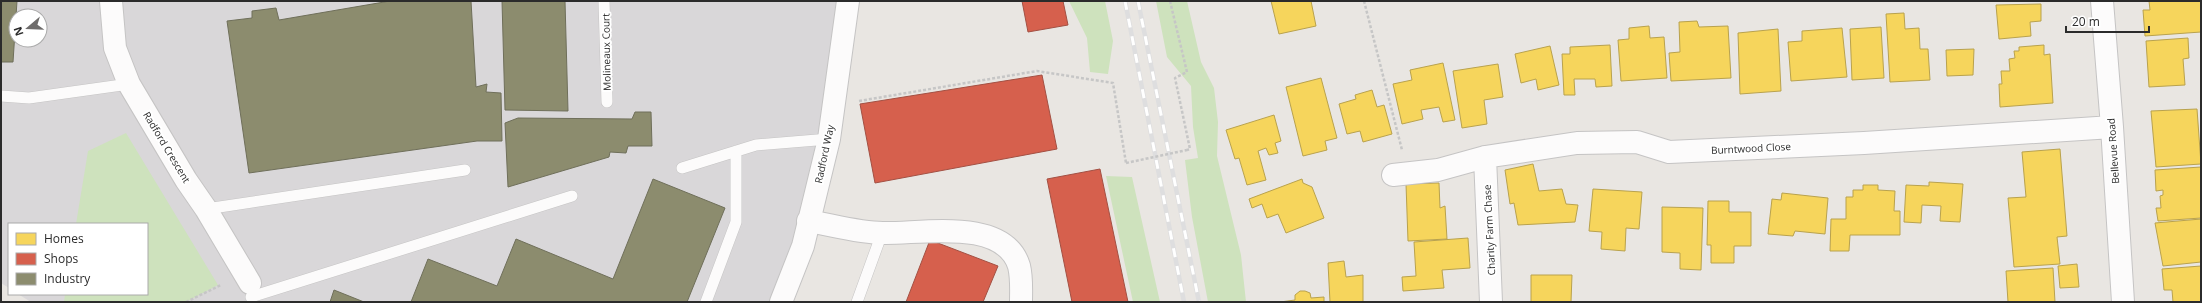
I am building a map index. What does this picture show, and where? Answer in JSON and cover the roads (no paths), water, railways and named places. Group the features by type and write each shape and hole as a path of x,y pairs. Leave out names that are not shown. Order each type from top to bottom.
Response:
{"street":[{"name":"Radford Crescent","path":"112,1 115,48 129,84 186,180 206,209 251,294"},
{"name":"Radford Way","path":"781,302 803,246 829,139 848,1"},
{"name":"Bellevue Road","path":"2102,1 2112,127 2123,302"},
{"name":"Burntwood Close","path":"1400,174 1438,170 1485,157 1577,144 1637,142 1669,152 1872,142 2112,127"},
{"name":"Charity Farm Chase","path":"1485,157 1491,302"},
{"path":"808,221 882,233 933,230 983,235 1001,243 1011,251 1019,265 1022,280 1021,302"}],"lane":[{"name":"Molineaux Court","path":"604,1 607,102"},
{"path":"1,96 29,98 129,84"},
{"path":"682,168 756,145 829,139"},
{"path":"706,302 736,222 736,151"},
{"path":"206,209 465,170"},
{"path":"251,294 572,196"},
{"path":"857,302 882,233"}],"railway":[{"path":"1125,1 1184,302"},
{"path":"1138,1 1199,302"}]}
